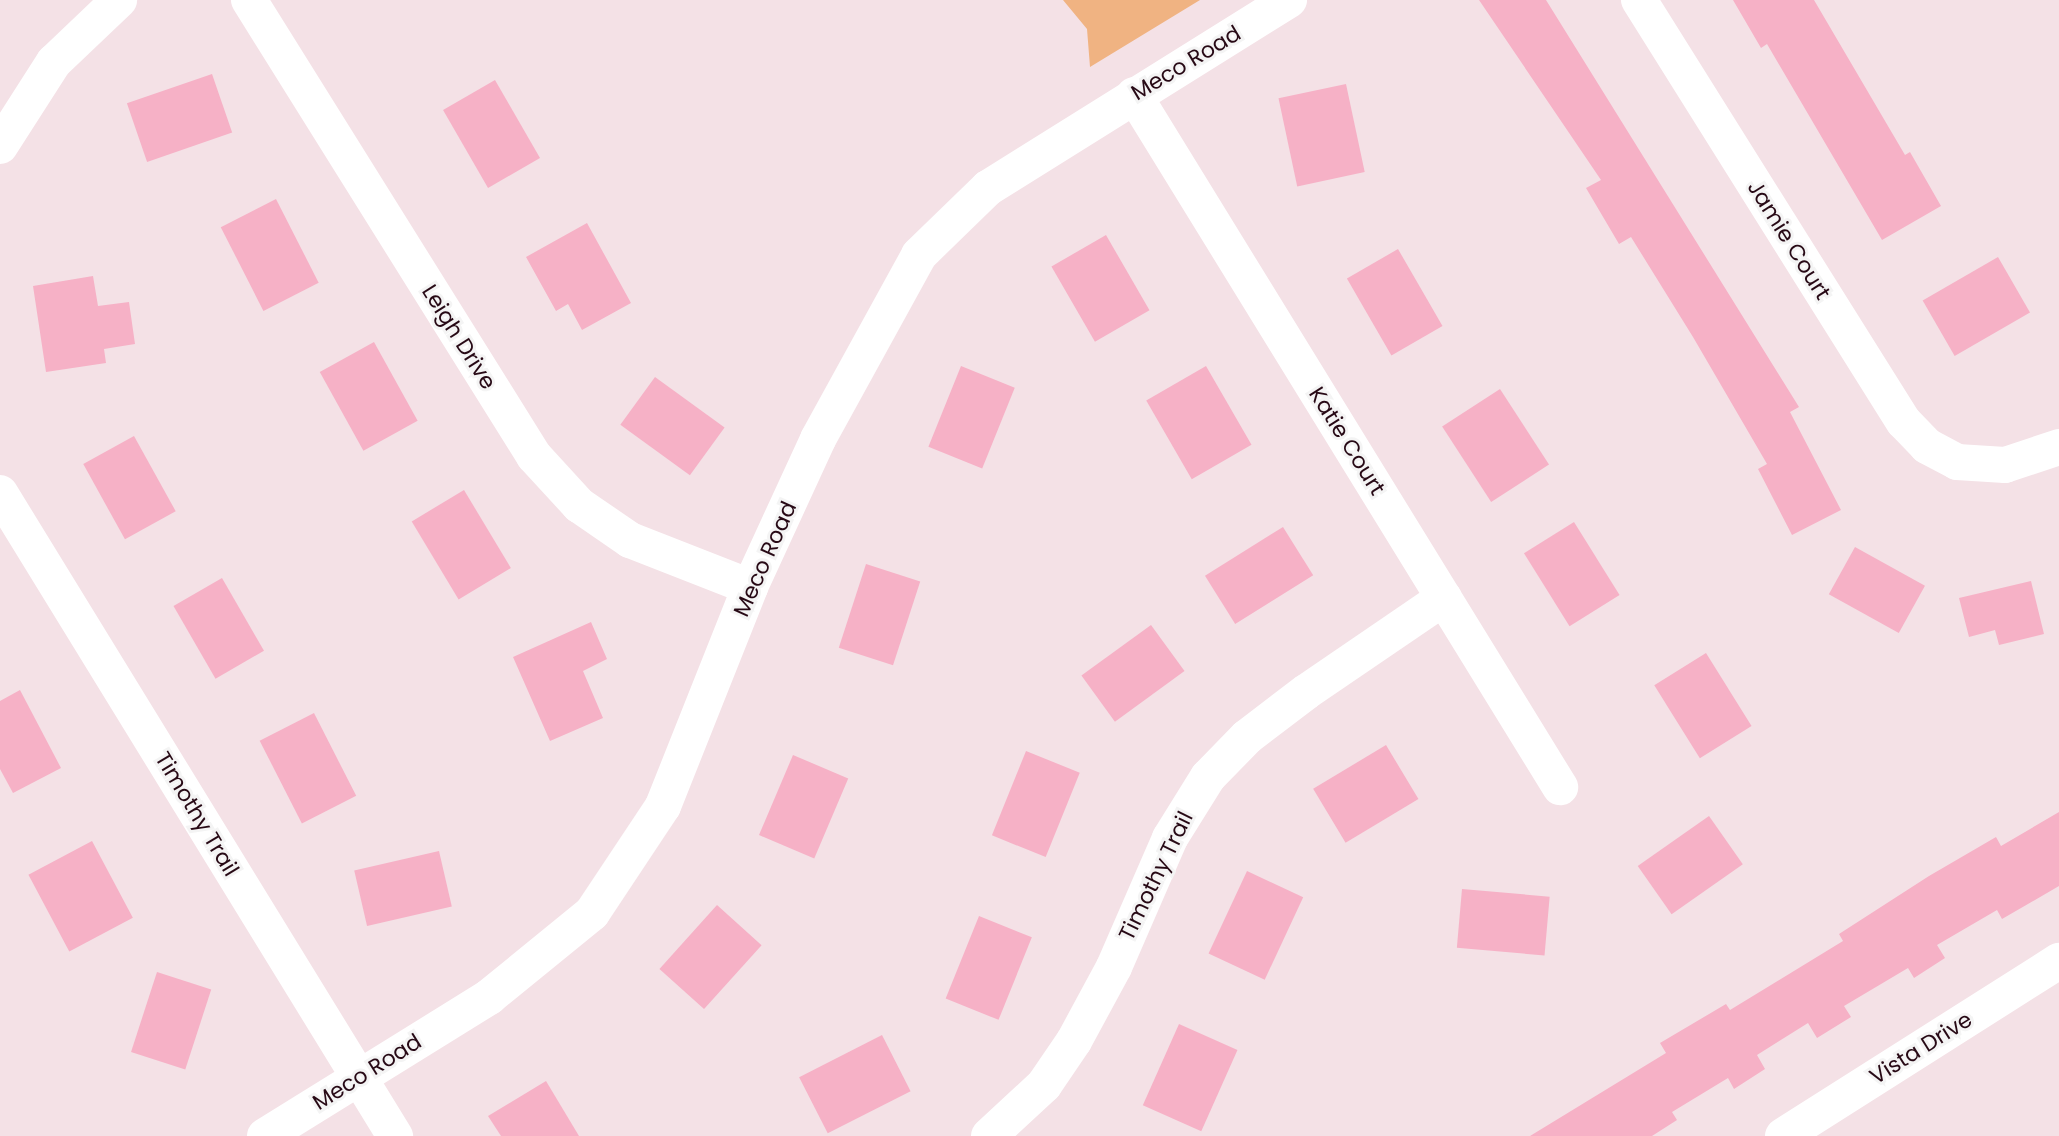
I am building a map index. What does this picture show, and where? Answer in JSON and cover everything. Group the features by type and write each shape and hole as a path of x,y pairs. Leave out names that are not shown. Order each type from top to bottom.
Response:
{"street":[{"path":"0,146 54,62 119,0"},
{"name":"Leigh Drive","path":"249,0 534,456 579,505 630,540 750,587"},
{"name":"Meco Road","path":"265,1136 489,997 592,913 663,806 750,587 866,345 919,255 988,188 1289,0"},
{"name":"Jamie Court","path":"1639,0 1904,422 1927,446 1957,462 2005,465 2045,455 2059,447"},
{"name":"Katie Court","path":"1134,95 1560,787"},
{"name":"Timothy Trail","path":"0,493 395,1136"},
{"name":"Timothy Trail","path":"989,1136 1044,1085 1074,1041 1114,967 1170,838 1208,777 1247,737 1306,692 1444,598"},
{"name":"Vista Drive","path":"1783,1136 2059,961"}],"shaded area":[{"path":"1063,0 1200,0 1090,67 1087,29"}],"building":[{"path":"1479,0 1546,0 1799,407 1790,412 1841,510 1792,535 1758,469 1767,464 1693,337 1631,237 1619,244 1586,188 1601,180"},
{"path":"1733,0 1814,0 1905,155 1910,152 1941,206 1882,240 1767,44 1761,48"},
{"path":"212,74 232,133 147,162 127,103"},
{"path":"495,80 540,158 488,188 443,110"},
{"path":"1346,84 1365,172 1297,186 1279,98"},
{"path":"276,199 319,283 263,311 221,227"},
{"path":"587,223 631,303 582,330 568,304 556,311 526,257"},
{"path":"1106,235 1150,310 1095,342 1051,266"},
{"path":"1398,249 1442,326 1391,356 1347,278"},
{"path":"1998,257 2030,312 1955,356 1923,300"},
{"path":"93,276 98,306 129,302 135,344 104,349 106,363 46,372 33,286"},
{"path":"374,342 418,421 363,451 320,372"},
{"path":"961,366 1015,388 982,468 928,447"},
{"path":"1206,366 1252,445 1192,479 1146,400"},
{"path":"655,377 725,428 690,475 620,425"},
{"path":"1500,389 1549,464 1491,502 1442,427"},
{"path":"134,436 176,511 125,539 83,464"},
{"path":"464,490 511,568 459,599 412,521"},
{"path":"1574,522 1620,595 1570,626 1524,553"},
{"path":"1283,527 1313,575 1235,624 1205,576"},
{"path":"1855,547 1925,586 1899,633 1829,594"},
{"path":"866,564 920,582 893,665 839,648"},
{"path":"222,578 264,651 216,679 174,606"},
{"path":"2031,581 2044,634 1999,645 1995,630 1969,637 1959,598"},
{"path":"591,622 607,659 583,671 603,718 550,741 513,657"},
{"path":"1151,625 1185,671 1115,722 1081,676"},
{"path":"1706,653 1752,726 1700,758 1654,685"},
{"path":"20,690 61,768 13,793 0,769 0,701"},
{"path":"314,713 356,796 302,824 260,741"},
{"path":"1386,745 1418,799 1346,843 1313,789"},
{"path":"1026,751 1080,773 1046,857 992,835"},
{"path":"793,755 848,778 814,859 759,835"},
{"path":"2059,812 2059,886 2002,919 1997,910 1937,945 1945,958 1914,978 1908,968 1844,1006 1851,1017 1817,1038 1808,1023 1757,1055 1765,1069 1734,1089 1728,1078 1672,1112 1677,1120 1652,1136 1530,1136 1666,1053 1660,1043 1726,1004 1730,1010 1843,941 1839,934 1929,876 1996,837 2001,846"},
{"path":"1709,816 1743,864 1672,914 1638,866"},
{"path":"92,841 133,918 69,952 28,875"},
{"path":"439,851 452,907 367,926 354,871"},
{"path":"1247,871 1303,897 1265,980 1209,953"},
{"path":"1462,889 1550,897 1545,955 1457,948"},
{"path":"717,905 762,945 704,1009 659,969"},
{"path":"979,916 1032,937 999,1020 946,999"},
{"path":"157,972 211,990 185,1070 131,1052"},
{"path":"1179,1024 1237,1050 1201,1131 1143,1105"},
{"path":"882,1035 911,1091 828,1133 799,1077"},
{"path":"546,1081 579,1136 501,1136 488,1116"}]}
